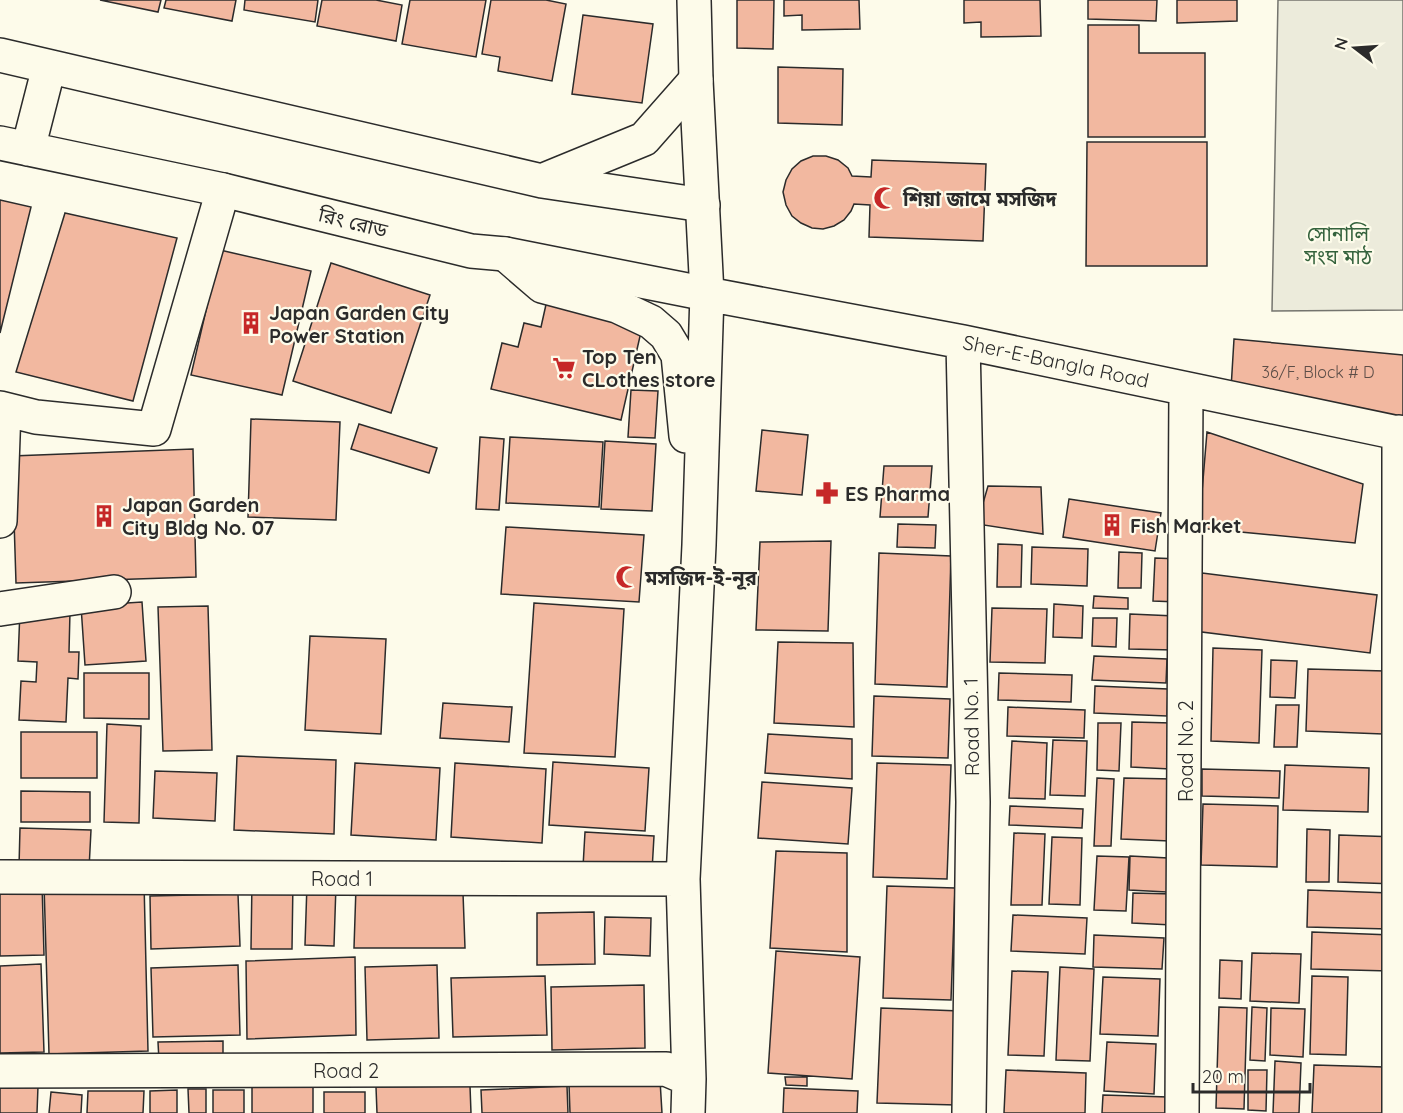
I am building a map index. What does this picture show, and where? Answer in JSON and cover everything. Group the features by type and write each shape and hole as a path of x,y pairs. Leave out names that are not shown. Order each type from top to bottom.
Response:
{"street":[{"path":"688,1113 683,879 699,545 707,294 694,0"},
{"path":"0,55 542,181 703,205"},
{"path":"14,146 49,67"},
{"path":"542,181 644,139 696,80"},
{"name":"রিং রোড","path":"14,146 223,190 471,251 505,255 707,294"},
{"path":"0,521 2,408 36,417 154,429 223,190"},
{"path":"505,255 542,286 617,306 651,322 666,334 678,355 699,545"},
{"name":"Sher-E-Bangla Road","path":"707,294 963,342 1401,433"},
{"name":"Road No. 1","path":"963,342 973,802 969,1113"},
{"name":"Road No. 2","path":"1182,1113 1186,389"},
{"path":"1399,1113 1401,433"},
{"path":"0,609 114,592"},
{"name":"Road 1","path":"0,877 683,879"},
{"name":"Road 2","path":"0,1071 666,1069 689,1079"}],"green space":[{"name":"সোনালি সংঘ মাঠ","path":"1278,0 1403,0 1403,310 1272,311"}],"building":[{"path":"100,0 161,0 158,12"},
{"path":"166,0 236,0 232,21 164,8"},
{"path":"245,0 318,0 315,22 244,10"},
{"path":"322,0 376,0 402,5 396,41 317,26"},
{"path":"410,0 486,0 476,57 402,44"},
{"path":"491,0 546,0 566,4 552,81 498,71 500,57 482,54"},
{"path":"737,0 774,0 773,49 737,48"},
{"path":"784,0 859,0 860,29 802,30 802,15 784,16"},
{"path":"964,0 1040,0 1041,36 981,37 981,22 964,23"},
{"path":"1088,0 1157,0 1156,21 1088,19"},
{"path":"1177,0 1237,0 1237,21 1177,23"},
{"path":"583,15 653,24 642,103 572,94"},
{"path":"1088,25 1139,25 1139,53 1205,53 1205,137 1088,137"},
{"path":"778,67 843,69 842,125 778,123"},
{"path":"1087,142 1207,142 1207,266 1086,266"},
{"name":"শিয়া জামে মসজিদ","path":"813,156 826,156 838,160 848,168 852,176 871,177 872,160 986,164 983,241 869,237 870,205 854,204 844,220 823,229 812,228 801,223 792,216 783,192 792,169 801,161"},
{"path":"0,200 31,207 0,333"},
{"path":"65,213 177,238 133,401 16,372"},
{"name":"Japan Garden City Power Station","path":"220,250 311,271 282,395 191,375"},
{"path":"331,263 430,295 391,413 293,381"},
{"name":"Top Ten CLothes store","path":"547,300 643,323 621,420 491,389 502,343 518,347 524,323 541,327"},
{"path":"1234,339 1403,355 1403,427 1231,389"},
{"path":"631,390 658,391 655,438 628,437"},
{"path":"251,419 340,422 336,520 248,517"},
{"path":"359,424 437,448 429,473 351,449"},
{"path":"762,430 808,435 802,495 756,491"},
{"path":"1207,432 1363,484 1355,543 1199,528"},
{"path":"480,437 504,439 499,510 476,509"},
{"path":"510,437 603,442 599,507 506,503"},
{"path":"605,441 656,444 652,511 601,509"},
{"name":"Japan Garden City Bldg No. 07","path":"193,449 196,577 16,583 12,456"},
{"path":"884,466 932,466 928,517 880,517"},
{"path":"988,486 1041,487 1043,534 977,524"},
{"name":"Fish Market","path":"1069,499 1161,513 1155,551 1063,537"},
{"path":"898,524 936,525 935,548 897,547"},
{"path":"506,527 644,535 639,602 501,594"},
{"path":"831,541 828,631 756,630 760,542"},
{"path":"998,544 1022,545 1021,587 997,587"},
{"path":"1032,547 1088,549 1087,586 1031,584"},
{"path":"1119,552 1142,553 1141,588 1118,588"},
{"path":"879,553 951,556 947,687 875,684"},
{"path":"1155,558 1180,559 1178,602 1153,601"},
{"path":"1202,573 1377,595 1370,653 1194,631"},
{"path":"1094,596 1128,598 1128,609 1093,608"},
{"path":"142,602 146,661 85,665 81,606"},
{"path":"534,603 624,609 615,757 524,753"},
{"path":"1054,604 1083,606 1082,638 1053,637"},
{"path":"208,606 212,750 163,751 158,607"},
{"path":"992,608 1047,609 1045,663 990,662"},
{"path":"20,610 70,612 69,652 79,652 78,679 68,678 66,722 19,720 21,681 36,682 37,662 18,661"},
{"path":"1130,614 1175,616 1174,650 1129,649"},
{"path":"1093,618 1117,618 1116,647 1092,646"},
{"path":"310,636 386,639 381,734 305,730"},
{"path":"778,642 853,643 854,727 774,723"},
{"path":"1213,648 1262,650 1259,743 1211,741"},
{"path":"1094,656 1167,659 1166,683 1092,680"},
{"path":"1271,660 1297,661 1295,698 1270,697"},
{"path":"1308,669 1385,671 1383,734 1306,731"},
{"path":"84,673 149,673 149,719 84,718"},
{"path":"999,673 1072,675 1071,702 998,700"},
{"path":"1095,686 1168,689 1167,716 1094,713"},
{"path":"874,696 950,699 948,758 872,756"},
{"path":"443,703 512,707 509,742 440,738"},
{"path":"1276,705 1299,705 1297,747 1274,747"},
{"path":"1008,707 1085,710 1084,738 1007,736"},
{"path":"1132,722 1172,723 1170,769 1131,767"},
{"path":"1098,723 1121,723 1119,771 1097,770"},
{"path":"107,724 141,726 139,823 104,822"},
{"path":"21,732 97,732 97,778 21,778"},
{"path":"768,734 852,739 852,779 765,773"},
{"path":"1053,740 1087,741 1085,796 1050,795"},
{"path":"1012,741 1047,743 1045,799 1009,798"},
{"path":"237,756 336,760 334,834 234,830"},
{"path":"553,762 649,768 645,831 549,825"},
{"path":"355,763 440,768 436,840 351,835"},
{"path":"455,763 546,769 542,843 451,837"},
{"path":"877,763 951,765 947,879 873,877"},
{"path":"1285,765 1369,768 1368,812 1283,810"},
{"path":"1202,769 1280,771 1279,798 1202,796"},
{"path":"155,771 217,773 215,821 153,818"},
{"path":"1097,778 1114,779 1111,846 1094,846"},
{"path":"1124,778 1173,779 1170,841 1121,839"},
{"path":"762,782 852,788 848,844 758,838"},
{"path":"21,791 90,792 90,822 21,822"},
{"path":"1203,804 1278,806 1277,867 1201,865"},
{"path":"1010,806 1083,809 1082,828 1009,825"},
{"path":"20,828 91,830 89,869 19,867"},
{"path":"1307,829 1330,830 1329,882 1306,882"},
{"path":"585,832 654,836 652,871 583,867"},
{"path":"1014,833 1045,834 1042,905 1011,905"},
{"path":"1339,835 1397,837 1396,884 1338,882"},
{"path":"1052,837 1082,838 1080,905 1049,904"},
{"path":"776,851 847,853 847,952 770,948"},
{"path":"1097,856 1129,857 1126,911 1094,910"},
{"path":"1130,856 1168,858 1167,892 1129,890"},
{"path":"252,880 293,880 292,949 251,949"},
{"path":"144,882 148,1051 49,1054 44,884"},
{"path":"42,883 44,955 0,956 0,884"},
{"path":"307,884 336,885 334,946 305,945"},
{"path":"887,886 955,888 951,1000 883,998"},
{"path":"356,887 463,893 465,948 354,948"},
{"path":"1308,890 1390,893 1389,929 1307,927"},
{"path":"1133,893 1173,894 1172,925 1132,923"},
{"path":"238,894 240,946 151,949 150,896"},
{"path":"594,912 595,964 537,965 537,913"},
{"path":"1013,915 1087,918 1085,954 1011,951"},
{"path":"605,917 651,918 650,956 604,954"},
{"path":"1312,932 1392,935 1390,971 1311,969"},
{"path":"1094,935 1164,938 1162,969 1093,967"},
{"path":"776,951 860,957 852,1079 768,1073"},
{"path":"1252,953 1301,954 1299,1003 1250,1001"},
{"path":"355,957 356,1035 247,1039 246,961"},
{"path":"1220,960 1242,961 1241,999 1219,998"},
{"path":"41,964 44,1052 0,1053 0,966"},
{"path":"238,965 240,1035 153,1037 151,968"},
{"path":"437,965 439,1038 367,1040 365,967"},
{"path":"1060,967 1094,969 1090,1061 1056,1060"},
{"path":"1012,971 1048,972 1044,1056 1008,1055"},
{"path":"545,976 547,1035 453,1037 451,978"},
{"path":"1312,976 1348,977 1346,1055 1310,1054"},
{"path":"1103,977 1160,979 1158,1036 1100,1034"},
{"path":"644,985 645,1048 552,1050 551,987"},
{"path":"1219,1007 1247,1008 1244,1109 1216,1108"},
{"path":"1252,1007 1267,1008 1265,1061 1250,1060"},
{"path":"881,1008 960,1011 957,1105 877,1103"},
{"path":"1271,1008 1305,1009 1303,1057 1270,1055"},
{"path":"223,1041 223,1060 159,1061 158,1042"},
{"path":"1107,1042 1156,1044 1154,1094 1104,1091"},
{"path":"1275,1061 1301,1063 1299,1113 1273,1113"},
{"path":"1314,1065 1384,1067 1383,1113 1312,1113"},
{"path":"1006,1070 1086,1073 1085,1113 1004,1113"},
{"path":"1248,1070 1267,1070 1266,1111 1248,1110"},
{"path":"785,1077 807,1077 807,1086 786,1085"},
{"path":"660,1080 662,1113 570,1113 569,1084"},
{"path":"0,1085 38,1086 37,1113 0,1113"},
{"path":"470,1086 471,1113 377,1113 376,1087"},
{"path":"567,1086 568,1113 482,1113 481,1090"},
{"path":"252,1087 313,1087 313,1113 252,1113"},
{"path":"784,1088 858,1091 857,1113 783,1113"},
{"path":"188,1089 206,1089 206,1113 189,1113"},
{"path":"177,1090 177,1113 150,1113 150,1091"},
{"path":"213,1090 244,1090 244,1113 213,1113"},
{"path":"88,1091 144,1091 143,1113 87,1113"},
{"path":"51,1092 82,1095 81,1113 49,1113"},
{"path":"324,1092 365,1092 365,1113 324,1113"},
{"path":"1103,1095 1168,1097 1167,1113 1102,1113"}],"place":[{"name":"শিয়া জামে মসজিদ","path":"885,198"},
{"name":"Japan Garden City Power Station","path":"251,323"},
{"name":"Top Ten CLothes store","path":"564,368"},
{"name":"ES Pharma","path":"827,493"},
{"name":"Japan Garden City Bldg No. 07","path":"104,516"},
{"name":"Fish Market","path":"1112,525"},
{"name":"মসজিদ-ই-নূর","path":"627,577"}]}
